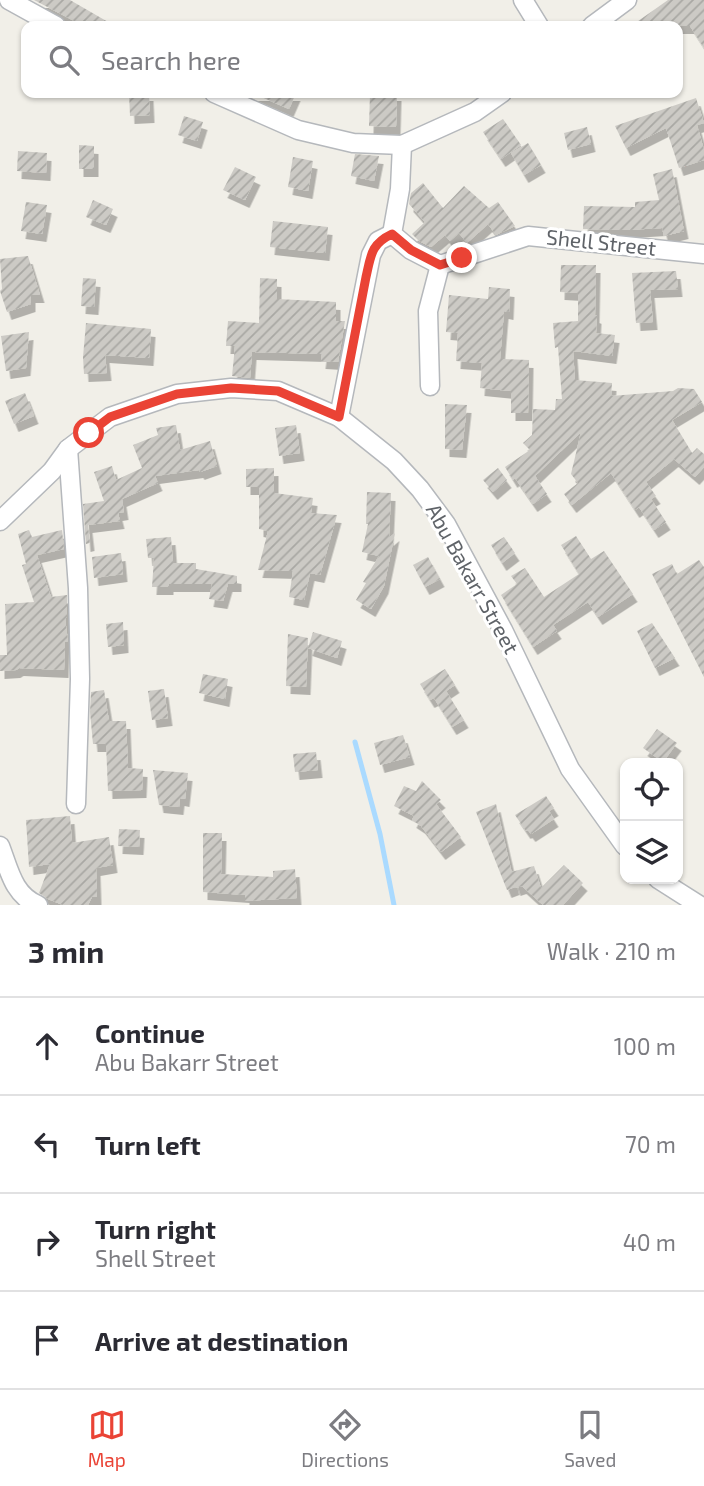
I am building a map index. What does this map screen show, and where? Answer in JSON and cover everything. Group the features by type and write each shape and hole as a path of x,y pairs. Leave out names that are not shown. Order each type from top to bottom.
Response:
{"street":[{"path":"9,0 48,21"},
{"path":"523,0 536,21"},
{"path":"599,21 627,0"},
{"path":"225,98 298,130 353,142 402,145 475,112 495,98"},
{"path":"392,234 400,189 402,145"},
{"path":"392,234 411,250 440,265 428,311 430,386"},
{"path":"339,417 371,255 378,241 392,234"},
{"name":"Shell Street","path":"440,265 528,236 704,254"},
{"name":"Abu Bakarr Street","path":"0,521 51,471 68,449 110,417 177,394 231,388 278,391 339,417 394,461 446,524 503,630 570,769 620,839"},
{"path":"68,449 79,601 80,679 76,804"},
{"path":"0,846 16,890 29,902 38,905"},
{"path":"666,884 699,905"}],"building":[{"path":"34,0 70,0 106,21 74,21"},
{"path":"668,0 704,0 704,48 690,26 683,26 683,21 638,21"},
{"path":"129,98 149,98 150,115 130,116"},
{"path":"264,98 294,98 289,109"},
{"path":"370,98 397,98 396,127 369,126"},
{"path":"696,98 704,123 697,125 704,160 679,168 666,128 626,148 615,126"},
{"path":"184,116 203,122 197,141 178,135"},
{"path":"503,119 521,145 501,159 483,132"},
{"path":"587,127 591,144 568,150 564,133"},
{"path":"528,143 541,165 524,175 511,153"},
{"path":"79,145 94,146 94,169 79,169"},
{"path":"18,151 47,153 46,173 17,171"},
{"path":"355,154 379,156 374,181 351,176"},
{"path":"293,157 313,161 308,191 288,187"},
{"path":"235,167 256,177 245,200 223,190"},
{"path":"672,169 684,231 664,236 662,228 583,229 584,206 635,207 635,202 659,200 653,174"},
{"path":"423,183 443,208 464,186 489,208 498,202 515,226 496,235 488,224 467,243 459,233 450,241 445,235 431,247 412,234 425,222 409,204 411,193"},
{"path":"93,200 113,209 106,225 86,217"},
{"path":"26,202 47,205 42,234 21,231"},
{"path":"273,221 328,227 325,253 270,247"},
{"path":"28,256 40,295 31,295 31,304 7,312 0,291 0,259"},
{"path":"561,265 596,265 596,333 615,335 612,356 573,351 575,380 612,383 611,396 673,391 678,388 694,389 702,402 672,420 692,453 697,448 704,454 704,467 695,477 674,459 646,482 656,496 651,499 666,522 654,530 639,507 635,510 611,473 572,505 564,494 578,483 571,474 581,432 535,476 547,494 533,504 505,467 530,450 523,443 532,435 533,409 555,410 556,399 562,399 558,347 555,348 553,323 578,321 578,293 560,292"},
{"path":"676,271 678,289 650,290 653,322 636,323 632,273"},
{"path":"83,278 96,279 94,307 81,306"},
{"path":"260,278 277,279 277,299 336,302 336,321 345,321 338,362 321,361 322,354 252,352 250,378 232,376 235,346 226,346 228,321 259,323"},
{"path":"489,287 510,289 509,312 504,311 500,359 529,360 528,413 511,413 511,391 480,388 482,363 456,361 458,333 446,332 449,295 488,299"},
{"path":"86,323 151,329 149,358 105,355 107,373 84,374"},
{"path":"29,332 26,368 6,371 1,336"},
{"path":"25,393 34,416 14,424 5,401"},
{"path":"445,404 467,405 462,450 445,449"},
{"path":"176,425 180,450 210,441 217,466 200,472 155,476 158,483 122,499 124,512 118,513 120,521 88,525 90,543 86,544 83,504 104,501 94,472 112,466 116,480 142,468 133,445 158,435 156,428"},
{"path":"296,425 300,453 279,456 275,428"},
{"path":"274,468 274,493 313,498 311,513 337,515 320,575 310,573 304,600 289,597 293,571 258,570 268,531 259,529 259,487 246,487 246,469"},
{"path":"498,468 507,480 493,492 483,480"},
{"path":"367,492 391,493 389,538 395,533 384,586 371,609 356,600 366,583 363,582 379,556 362,552 368,524"},
{"path":"29,530 32,537 62,530 64,549 37,555 51,597 67,595 65,618 68,641 65,642 64,670 19,668 0,671 0,655 7,655 5,604 34,602 22,565 26,564 18,534"},
{"path":"576,536 591,559 604,551 633,594 598,617 588,602 553,625 557,631 533,647 501,595 517,584 511,576 525,568 544,597 579,574 561,545"},
{"path":"171,537 173,563 196,563 196,569 237,576 237,584 228,584 223,601 209,599 212,584 169,584 169,587 152,587 154,558 148,558 146,539"},
{"path":"504,537 515,553 502,563 491,545"},
{"path":"121,553 123,574 94,578 92,557"},
{"path":"428,557 440,579 425,587 413,565"},
{"path":"699,560 704,567 704,677 652,574 672,564 677,574"},
{"path":"123,622 124,645 108,647 106,624"},
{"path":"652,623 675,658 655,668 637,631"},
{"path":"313,632 342,641 337,658 308,648"},
{"path":"288,634 308,638 306,687 286,686"},
{"path":"445,669 455,685 446,691 464,720 452,727 434,698 430,700 420,684"},
{"path":"203,674 228,679 225,699 199,693"},
{"path":"164,689 168,718 152,720 148,691"},
{"path":"104,690 109,721 126,721 128,768 143,769 142,790 108,791 106,744 93,744 90,712 91,692"},
{"path":"657,729 677,743 666,758 657,758 643,748"},
{"path":"403,735 410,757 380,765 374,743"},
{"path":"316,752 318,770 295,772 293,754"},
{"path":"153,770 188,773 185,799 180,798 179,807 159,805"},
{"path":"422,781 441,800 436,804 461,837 441,852 421,826 412,820 414,816 394,806 404,786 416,791"},
{"path":"546,796 554,808 549,811 554,819 531,834 515,815"},
{"path":"496,804 515,887 507,890 476,812"},
{"path":"70,816 72,843 109,837 113,865 96,868 97,897 92,897 88,905 63,905 48,899 39,893 50,864 29,867 26,820"},
{"path":"119,829 140,830 139,847 118,846"},
{"path":"203,833 222,833 221,874 273,877 273,871 295,869 297,898 245,901 245,895 203,892"},
{"path":"564,865 583,883 563,905 543,905 522,886 516,888 511,872 534,866 541,888"}],"waterway":[{"path":"355,742 380,834 394,905"}],"route":[{"path":"89,433 110,417 177,394 231,388 278,391 339,417 361,299 371,255 378,241 392,234 411,250 440,265 462,258"}]}
